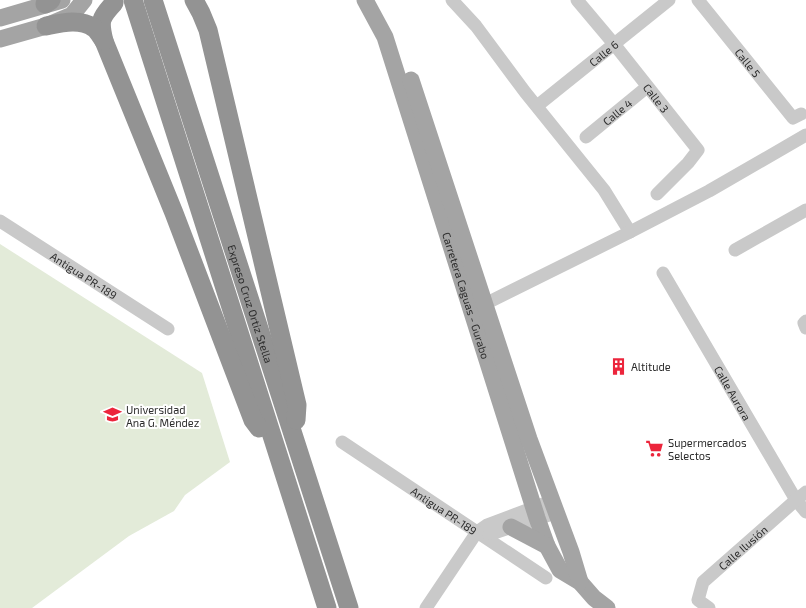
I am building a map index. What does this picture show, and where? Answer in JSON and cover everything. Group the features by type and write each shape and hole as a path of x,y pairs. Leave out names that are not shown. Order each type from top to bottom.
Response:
{"highway":[{"name":"Expreso Cruz Ortiz Stella","path":"154,0 348,608"},
{"path":"194,0 208,30 297,405 296,443"},
{"path":"206,0 208,30"},
{"name":"Expreso Cruz Ortiz Stella","path":"124,1 149,53 327,608"},
{"path":"124,1 106,12 100,22 104,41 174,213 226,352 254,420 277,454"},
{"path":"46,26 81,22 94,28 104,41"}],"main road":[{"name":"Carretera Caguas - Gurabo","path":"364,0 386,37 479,307 571,552 580,582"},
{"name":"Carretera Caguas - Gurabo","path":"377,0 395,32 479,307 535,513 547,546 560,570 580,582 594,598 607,608"},
{"path":"0,18 53,1"},
{"path":"0,39 46,26 72,15 79,1 96,6 124,1"},
{"path":"511,527 547,546"}],"street":[{"path":"452,0 476,26 604,190 630,232"},
{"name":"Calle 3","path":"577,0 698,150 688,163 657,194"},
{"name":"Calle 6","path":"537,106 669,0"},
{"name":"Calle 5","path":"698,0 793,118 801,114"},
{"name":"Calle 4","path":"586,137 647,86"},
{"path":"479,307 709,191 806,135"},
{"path":"735,250 806,210"},
{"name":"Antigua PR-189","path":"0,221 168,329"},
{"name":"Calle Aurora","path":"663,273 801,496 806,512"},
{"path":"806,321 804,323 806,328"},
{"name":"Antigua PR-189","path":"342,442 546,578"},
{"name":"Calle Ilusión","path":"709,608 698,600 703,582 801,496"},
{"path":"426,608 477,532 488,525 553,507"},
{"path":"477,532 494,533 511,527 535,513"}],"green space":[{"name":"Universidad Ana G. Méndez","path":"0,244 202,373 230,462 185,495 174,511 129,536 32,608 0,608"}],"place":[{"name":"Altitude","path":"618,366"},
{"name":"Universidad Ana G. Méndez","path":"113,415"},
{"name":"Supermercados Selectos","path":"655,448"}]}
